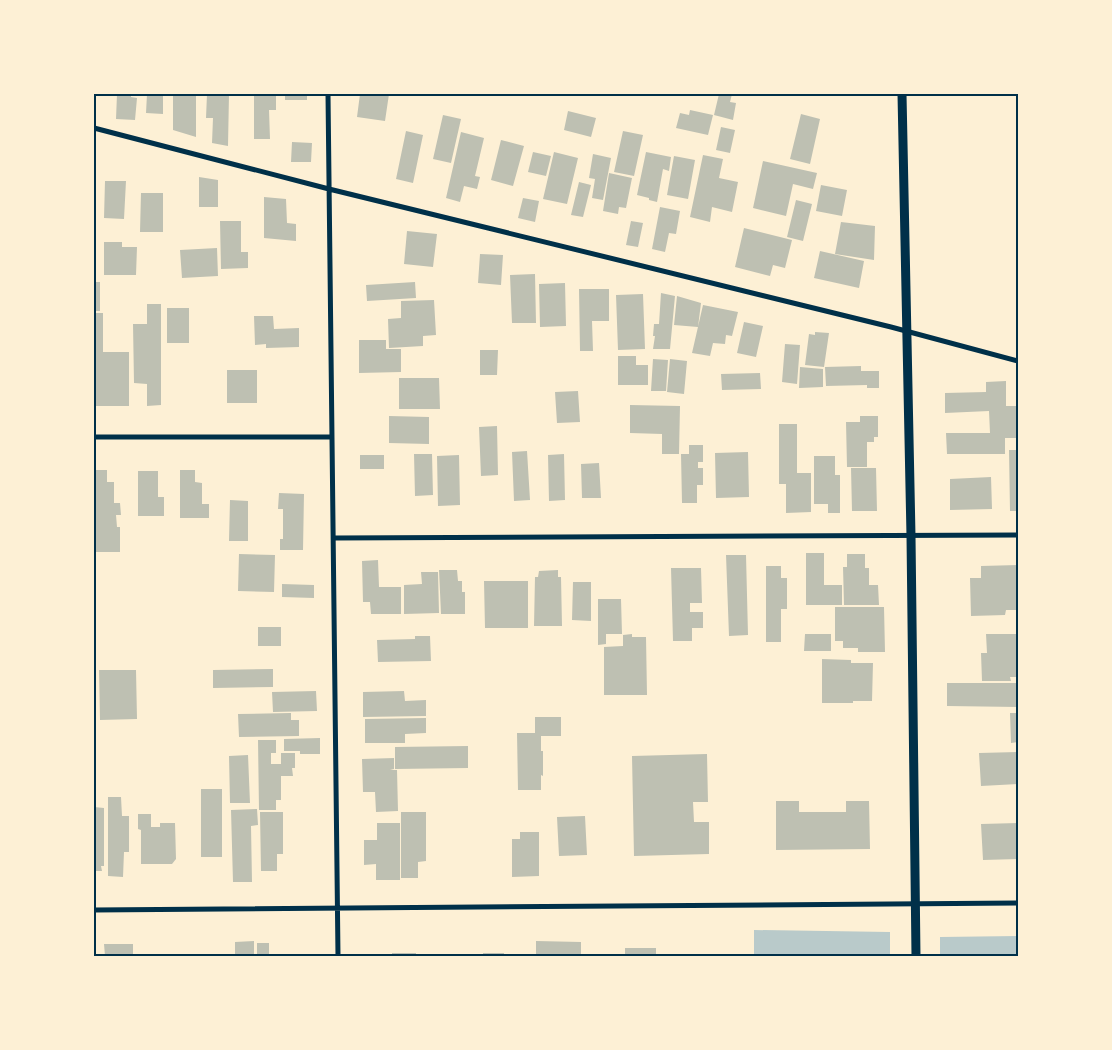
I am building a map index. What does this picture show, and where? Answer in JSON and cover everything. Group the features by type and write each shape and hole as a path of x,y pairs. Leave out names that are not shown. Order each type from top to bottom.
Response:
{"street":[{"path":"328,94 335,538 338,956"},
{"path":"902,94 911,536 916,956"},
{"path":"94,128 329,189 1018,361"},
{"path":"94,437 332,437"},
{"path":"335,538 1018,535"},
{"path":"94,910 1018,903"}],"shaded area":[{"path":"754,930 890,932 890,956 759,956 754,955"},
{"path":"1018,936 1018,956 940,956 940,937"}],"building":[{"path":"117,94 131,94 131,97 137,98 135,120 116,119"},
{"path":"147,94 163,94 163,114 146,113"},
{"path":"173,94 196,94 196,137 173,130"},
{"path":"207,94 229,94 228,146 212,143 213,118 206,118"},
{"path":"254,94 276,94 276,110 269,110 270,139 254,139"},
{"path":"285,94 307,94 307,100 285,100"},
{"path":"360,94 389,94 385,121 357,117"},
{"path":"719,94 732,94 730,102 736,103 733,120 714,115"},
{"path":"690,110 713,115 708,135 676,128 680,113 689,115"},
{"path":"568,111 596,118 591,137 564,130"},
{"path":"801,114 820,119 810,164 790,159"},
{"path":"443,115 461,119 451,163 433,159"},
{"path":"721,127 735,130 730,153 716,150"},
{"path":"406,131 423,135 413,183 396,179"},
{"path":"623,131 643,135 634,176 614,172"},
{"path":"461,132 484,138 475,176 480,177 477,189 464,186 460,202 446,198"},
{"path":"501,140 524,146 513,186 491,180"},
{"path":"292,142 312,143 311,162 291,162"},
{"path":"533,152 551,156 546,176 528,172"},
{"path":"554,152 578,158 567,204 543,199"},
{"path":"646,152 671,157 669,171 663,169 657,202 637,195"},
{"path":"593,154 611,158 603,200 592,198 595,179 589,178"},
{"path":"703,155 723,159 719,178 738,182 732,212 712,207 710,222 690,217"},
{"path":"674,156 695,160 688,199 667,195"},
{"path":"763,161 817,173 813,189 793,184 786,216 753,208"},
{"path":"609,173 632,178 626,208 619,207 618,214 603,211"},
{"path":"199,177 218,180 218,207 199,207"},
{"path":"105,181 126,181 124,219 104,218"},
{"path":"579,182 591,185 583,217 571,215"},
{"path":"821,185 847,190 842,216 816,211"},
{"path":"141,193 163,193 163,232 140,232"},
{"path":"264,197 286,199 287,223 296,224 296,241 264,238"},
{"path":"523,198 539,201 535,222 518,218"},
{"path":"796,200 812,204 803,241 787,237"},
{"path":"660,207 680,211 676,234 669,233 665,252 652,249"},
{"path":"220,221 241,221 241,252 248,252 248,268 221,269"},
{"path":"631,221 643,223 638,247 626,245"},
{"path":"841,222 875,226 874,260 835,254"},
{"path":"744,228 792,240 785,268 773,265 770,276 735,267"},
{"path":"407,231 437,234 433,267 404,264"},
{"path":"104,242 122,242 122,247 137,247 136,275 104,275"},
{"path":"217,248 218,276 182,278 180,250"},
{"path":"820,251 864,261 859,288 814,278"},
{"path":"480,254 503,255 501,285 478,283"},
{"path":"535,274 536,323 512,323 510,275"},
{"path":"94,282 100,282 100,311 94,311"},
{"path":"415,282 416,298 367,301 366,285"},
{"path":"565,283 566,326 540,327 539,284"},
{"path":"579,289 609,289 609,321 592,321 593,351 580,351"},
{"path":"661,293 675,296 670,349 653,349 654,324 659,324"},
{"path":"643,294 645,349 618,350 616,295"},
{"path":"677,296 701,303 698,327 674,325"},
{"path":"434,300 436,335 423,336 423,346 389,348 388,319 401,318 401,301"},
{"path":"147,304 161,304 161,405 147,406 147,384 134,383 133,324 147,324"},
{"path":"703,305 738,312 732,336 726,335 725,344 713,343 710,356 692,353"},
{"path":"167,308 189,308 189,343 167,343"},
{"path":"94,313 103,313 103,352 129,352 129,406 94,406"},
{"path":"254,316 273,316 274,329 299,328 299,347 266,348 266,344 255,345"},
{"path":"744,322 763,326 756,357 737,353"},
{"path":"815,332 829,333 824,367 805,365 809,334 815,335"},
{"path":"359,340 386,340 386,349 401,349 401,372 359,373"},
{"path":"785,344 800,345 797,384 782,382"},
{"path":"480,350 498,350 497,375 480,375"},
{"path":"618,356 636,356 636,365 648,365 648,385 618,385"},
{"path":"653,359 668,360 666,391 651,391"},
{"path":"670,359 687,361 684,394 667,392"},
{"path":"861,366 861,371 879,371 879,388 867,388 867,385 826,386 825,367"},
{"path":"800,367 823,369 823,387 799,388"},
{"path":"227,370 257,370 257,403 227,403"},
{"path":"760,373 761,389 722,390 721,374"},
{"path":"399,378 439,378 440,409 399,409"},
{"path":"1006,381 1006,406 1018,406 1018,438 1005,438 1005,454 947,454 946,433 990,433 989,411 945,413 945,393 986,392 986,382"},
{"path":"578,391 580,422 557,423 555,392"},
{"path":"630,405 680,406 679,454 662,454 662,434 630,433"},
{"path":"389,416 429,417 429,444 389,443"},
{"path":"860,416 878,416 878,437 874,437 874,442 867,442 867,467 847,467 846,422 860,422"},
{"path":"779,424 797,424 797,473 811,473 811,512 786,513 786,484 779,484"},
{"path":"497,426 498,475 481,476 479,427"},
{"path":"689,445 703,445 703,462 698,462 698,468 703,468 703,485 697,485 697,503 682,503 681,454 689,454"},
{"path":"1009,450 1018,450 1018,511 1010,511"},
{"path":"527,451 530,500 514,501 512,452"},
{"path":"748,452 749,497 716,498 715,453"},
{"path":"414,454 432,454 433,495 415,496"},
{"path":"564,454 565,500 549,501 548,455"},
{"path":"360,455 384,455 384,469 360,469"},
{"path":"459,455 460,505 438,506 437,456"},
{"path":"814,456 835,456 835,475 840,475 840,513 828,513 828,504 814,504"},
{"path":"599,463 601,498 582,498 581,464"},
{"path":"851,468 876,468 877,511 852,511"},
{"path":"94,470 107,470 107,482 114,482 114,503 120,503 121,515 116,515 117,527 120,527 120,552 94,552"},
{"path":"180,470 195,470 195,482 202,483 202,504 209,504 209,518 180,518"},
{"path":"138,471 158,471 158,497 164,497 164,516 138,516"},
{"path":"991,477 992,509 950,510 950,479"},
{"path":"279,493 304,494 303,550 280,550 280,539 283,539 283,509 278,509"},
{"path":"230,500 248,501 248,541 229,541"},
{"path":"806,553 824,553 824,585 842,585 842,605 806,605"},
{"path":"239,554 275,555 274,592 238,591"},
{"path":"847,554 865,554 865,568 869,568 869,585 878,585 879,605 844,605 843,567 847,567"},
{"path":"726,555 746,555 748,635 729,636"},
{"path":"378,560 379,587 401,587 401,614 371,614 370,602 363,602 362,561"},
{"path":"1018,565 1018,610 1006,610 1005,615 971,616 970,578 981,578 981,566"},
{"path":"766,566 781,566 781,578 787,578 787,609 781,609 781,642 766,642"},
{"path":"671,568 701,568 702,603 690,603 690,612 703,612 703,628 692,628 692,641 673,641"},
{"path":"439,570 457,570 458,581 462,581 462,592 465,592 465,614 441,614"},
{"path":"558,570 558,577 561,577 562,626 534,626 535,577 538,577 539,571"},
{"path":"421,572 438,572 439,613 404,614 404,585 422,584"},
{"path":"484,581 528,581 528,628 485,628"},
{"path":"573,582 591,582 591,621 572,620"},
{"path":"282,584 314,585 314,598 282,597"},
{"path":"598,599 621,599 622,634 606,634 606,644 598,645"},
{"path":"835,607 884,607 885,652 858,652 858,648 843,648 843,641 835,641"},
{"path":"258,627 281,627 281,646 258,646"},
{"path":"632,634 632,637 646,637 647,695 604,695 604,647 623,646 623,635"},
{"path":"805,634 831,634 831,651 804,651"},
{"path":"986,634 1018,634 1018,677 1010,677 1011,681 982,681 981,653 987,653"},
{"path":"415,636 430,636 431,661 378,662 377,640 415,639"},
{"path":"822,659 851,660 851,663 873,663 872,701 822,703"},
{"path":"273,669 273,687 213,688 213,670"},
{"path":"99,670 136,670 137,719 100,720"},
{"path":"947,683 1018,683 1018,707 947,706"},
{"path":"316,691 317,711 273,712 272,692"},
{"path":"404,691 405,701 426,700 426,716 363,717 363,692"},
{"path":"291,713 291,720 299,720 299,736 239,737 238,714"},
{"path":"1010,713 1018,713 1018,742 1011,743"},
{"path":"535,717 561,717 561,736 541,736 543,776 541,775 541,790 518,790 517,733 535,733"},
{"path":"426,718 426,733 405,734 405,743 365,743 365,719"},
{"path":"320,738 320,754 300,754 300,751 284,751 284,739"},
{"path":"258,740 276,740 276,753 271,753 271,764 281,764 281,753 295,753 295,768 292,768 293,776 281,776 281,800 276,800 276,810 259,810"},
{"path":"468,746 468,768 395,769 395,747"},
{"path":"1018,752 1018,784 981,786 979,753"},
{"path":"707,754 708,802 693,802 694,822 709,822 709,854 634,856 632,756"},
{"path":"248,755 250,803 230,803 229,756"},
{"path":"394,758 394,769 390,770 397,770 398,811 376,812 375,792 363,792 362,759"},
{"path":"201,789 222,789 222,857 201,857"},
{"path":"108,797 121,797 122,816 129,816 129,852 124,852 123,877 108,876"},
{"path":"776,801 799,801 799,812 846,812 846,801 869,801 870,849 776,850"},
{"path":"94,807 104,808 104,866 101,866 102,871 94,871"},
{"path":"257,809 258,825 251,826 252,882 233,882 231,810"},
{"path":"260,812 283,812 283,854 277,854 277,871 261,871"},
{"path":"401,812 426,812 426,861 418,862 418,878 401,878"},
{"path":"138,814 151,814 151,827 160,827 160,823 175,823 176,859 172,864 141,864 141,830 138,829"},
{"path":"585,816 587,855 559,856 557,817"},
{"path":"377,823 400,823 400,880 376,880 376,864 364,865 364,840 377,840"},
{"path":"1018,823 1018,859 983,860 981,824"},
{"path":"520,832 539,832 539,876 512,877 512,839 520,839"},
{"path":"254,941 254,956 235,956 235,942"},
{"path":"536,941 581,942 581,956 536,956"},
{"path":"257,943 269,943 269,956 257,956"},
{"path":"104,944 133,944 133,956 105,956"},
{"path":"625,948 656,948 656,956 625,956"},
{"path":"392,953 416,953 416,956 392,956"},
{"path":"483,953 504,953 504,956 483,956"}]}
